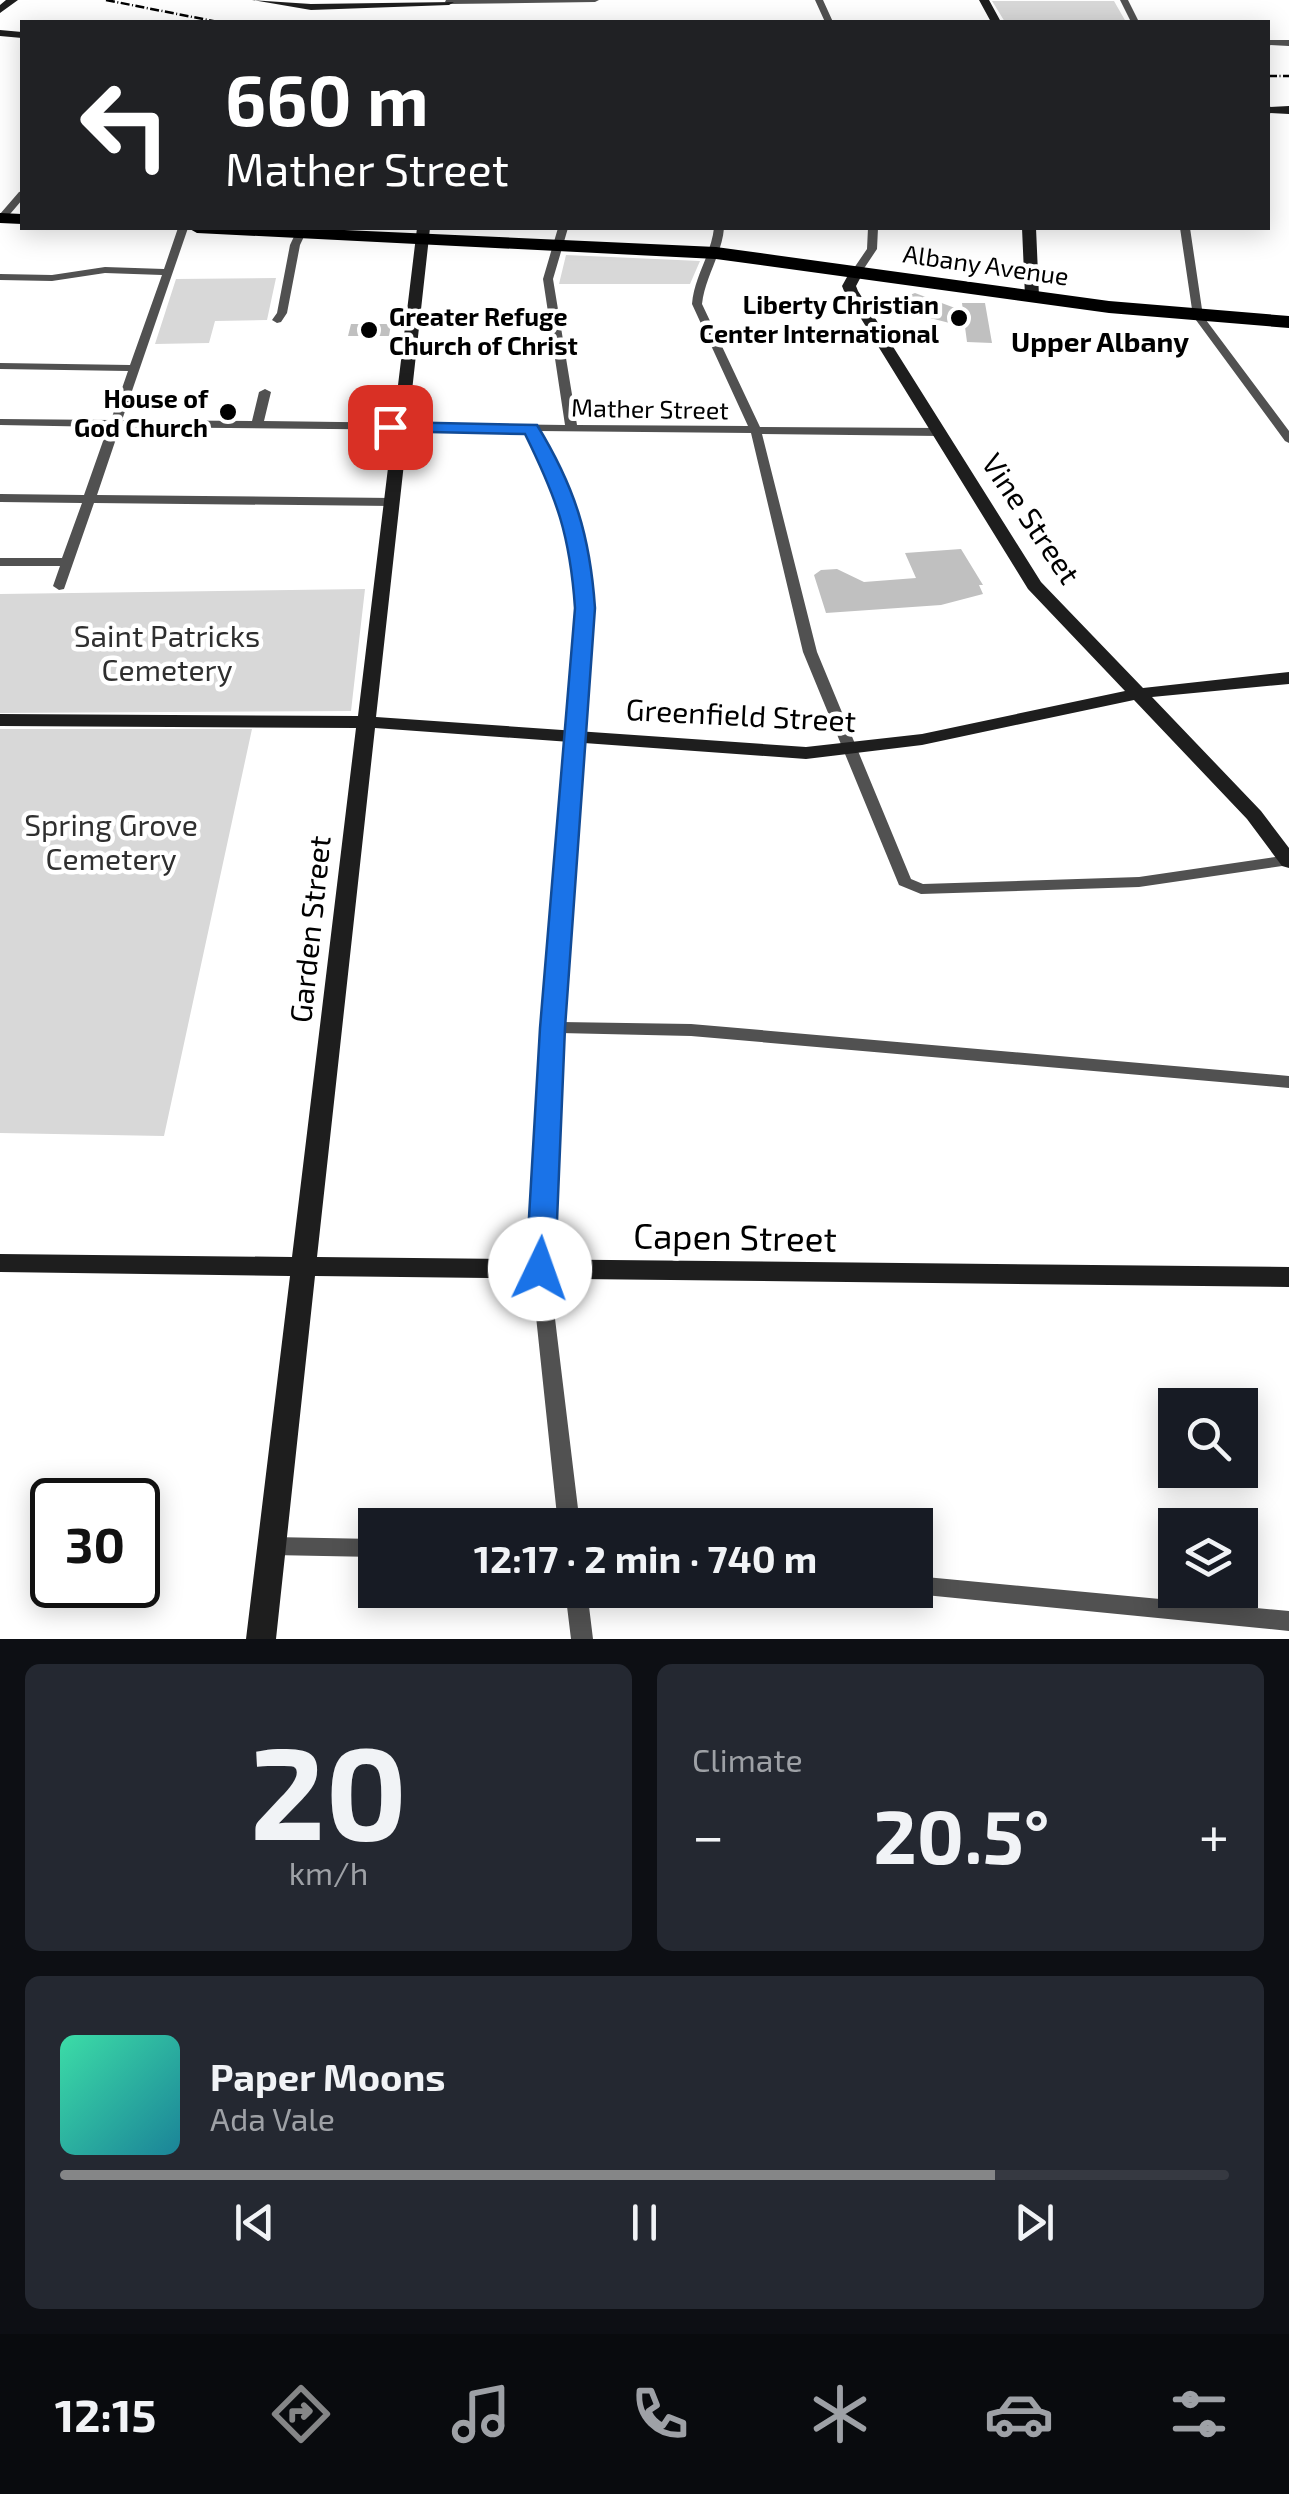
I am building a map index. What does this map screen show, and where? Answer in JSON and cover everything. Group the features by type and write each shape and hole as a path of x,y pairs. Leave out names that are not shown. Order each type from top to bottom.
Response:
{"highway":[{"name":"Albany Avenue","path":"302,230 562,236 1198,316 1289,322"}],"street":[{"path":"0,10 13,0"},
{"path":"257,0 311,7 595,0"},
{"path":"447,16 449,1"},
{"path":"1,218 20,196"},
{"path":"59,586 182,230"},
{"path":"277,320 302,230"},
{"path":"718,230 716,253 696,304 756,431 810,652 910,887 1138,882 1289,860"},
{"path":"857,271 872,249 873,230"},
{"path":"1030,230 1032,296"},
{"path":"1185,230 1198,316 1289,439"},
{"name":"Garden Street","path":"262,1639 423,233"},
{"path":"562,236 548,279 572,429"},
{"path":"0,278 52,278 105,270 166,272"},
{"name":"Vine Street","path":"857,271 850,288 1034,585 1254,814 1289,860"},
{"path":"0,366 135,368"},
{"path":"257,426 265,392"},
{"name":"Mather Street","path":"0,422 940,432"},
{"path":"531,429 560,487 581,550 586,595 552,1028 540,1269 566,1508"},
{"path":"0,498 393,502"},
{"path":"0,562 68,562"},
{"name":"Greenfield Street","path":"0,720 364,722 806,753 852,752 1139,694 1289,678"},
{"path":"552,1028 692,1030 1289,1082"},
{"name":"Capen Street","path":"0,1263 1289,1277"},
{"path":"272,1546 358,1548"},
{"path":"933,1587 1289,1621"},
{"path":"578,1608 582,1639"}],"green space":[{"path":"992,1 1114,1 1125,20 1004,20"},
{"path":"566,255 700,261 690,284 559,284"},
{"path":"276,278 267,320 215,321 209,343 155,344 176,279"},
{"name":"Saint Patricks Cemetery","path":"365,589 351,711 0,713 0,594"},
{"name":"Spring Grove Cemetery","path":"0,729 252,729 164,1136 0,1133"}],"building":[{"name":"Liberty Christian Center International","path":"915,293 963,311 962,303 985,303 992,343 967,342 965,327 930,318 894,301"},
{"name":"Greater Refuge Church of Christ","path":"351,324 391,324 389,336 348,336"},
{"path":"961,549 983,585 979,585 983,594 941,605 826,613 814,575 821,570 837,569 864,582 916,578 905,553"}],"railway":[{"path":"106,0 208,20"},
{"path":"1270,76 1289,76"}],"place":[{"name":"Liberty Christian Center International","path":"959,318"},
{"name":"Greater Refuge Church of Christ","path":"369,330"},
{"name":"House of God Church","path":"228,412"}],"district":[{"name":"Upper Albany","path":"1100,341"}],"route":[{"path":"390,427 531,429 560,487 581,550 586,595 552,1028 540,1269"}]}
